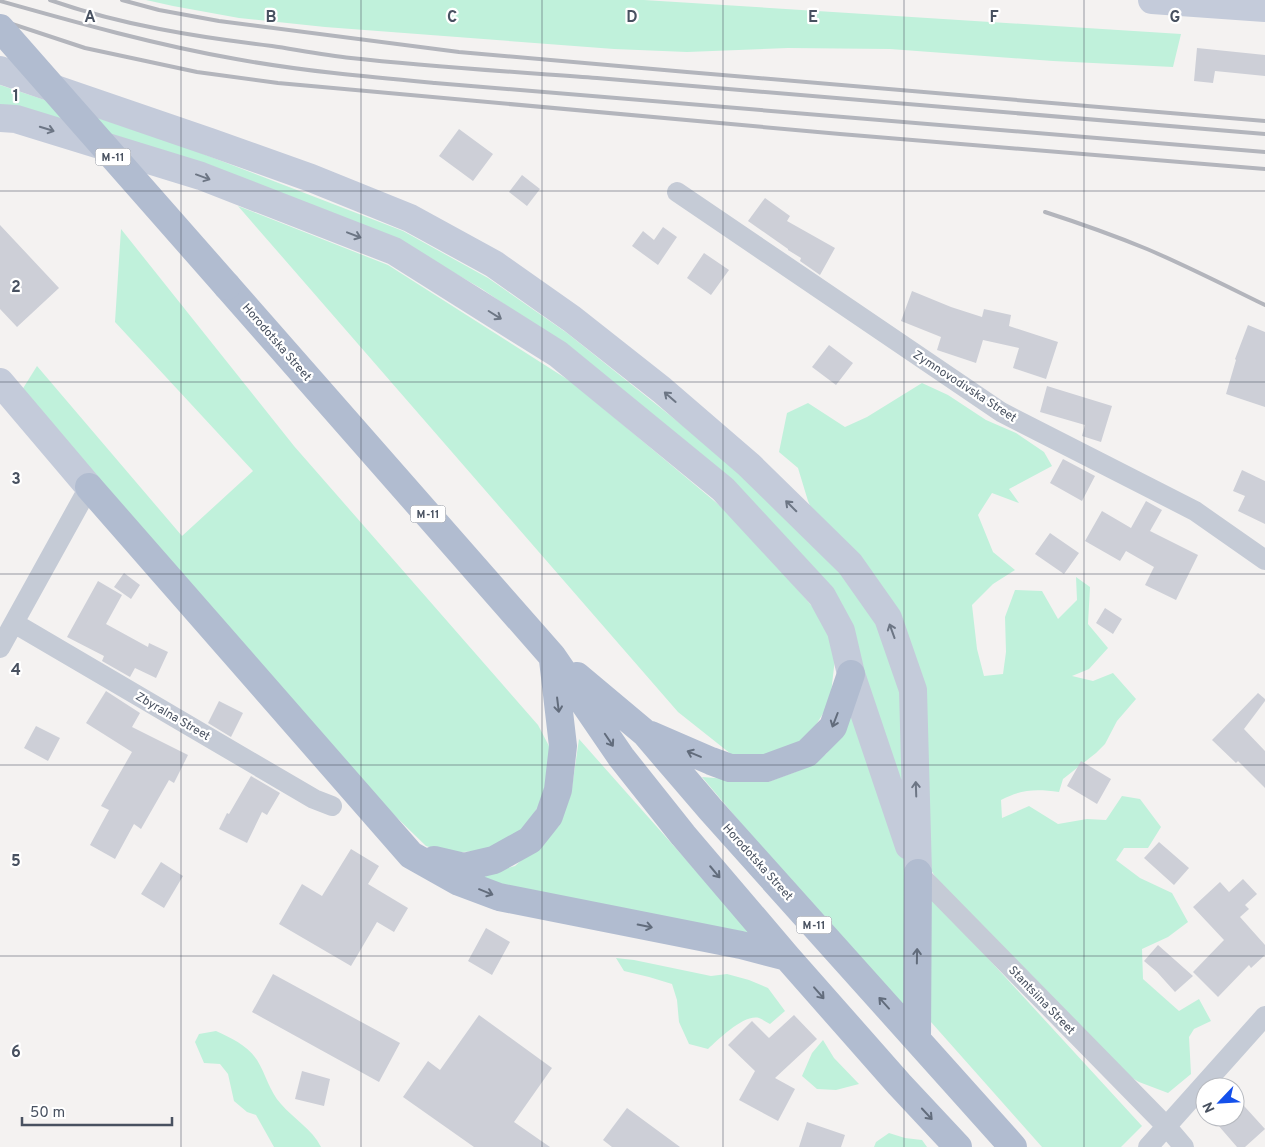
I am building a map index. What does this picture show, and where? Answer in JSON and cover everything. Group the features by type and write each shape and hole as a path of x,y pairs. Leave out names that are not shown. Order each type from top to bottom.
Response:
{"main road":[{"name":"Horodotska Street","path":"0,28 552,656 621,757 683,834 787,957 899,1084 958,1147"},
{"path":"89,487 411,855 460,882 499,897 741,945 787,957"},
{"name":"Horodotska Street","path":"552,656 645,733 711,810 1013,1147"},
{"path":"411,855 464,867 494,860 530,840 549,816 558,790 563,746 552,656"},
{"path":"645,733 730,768 766,768 807,753 833,727 851,674"},
{"path":"917,1040 918,873"}],"street":[{"path":"1152,0 1265,8"},
{"path":"0,70 311,178 410,218 494,264 572,319 662,390 749,464 850,564 888,618 913,690 918,873"},
{"path":"0,118 16,120 201,176 394,251 558,354 723,489 822,596 841,631 851,674 918,873"},
{"name":"Zymnovodivska Street","path":"677,192 1001,412 1195,511 1265,560"},
{"path":"0,382 89,487 0,648"},
{"name":"Zbyralna Street","path":"14,623 314,799 332,806"},
{"name":"Stantsiina Street","path":"918,873 1167,1127 1184,1147"},
{"path":"1148,1147 1265,1016"}],"green space":[{"path":"146,0 644,0 1181,34 1173,67 1053,61 890,49 788,48 687,52 614,49 325,27 239,18"},
{"path":"0,85 185,147 403,231 488,278 567,333 742,473 829,547 808,501 798,468 779,452 787,413 808,403 845,427 867,417 922,383 948,395 986,420 1016,433 1044,452 1052,466 1009,489 1019,503 992,493 978,515 993,552 1015,570 993,584 972,605 977,649 984,676 1003,674 1006,652 1005,617 1015,590 1042,591 1058,619 1077,600 1076,577 1090,587 1088,624 1108,648 1089,669 1072,676 1093,681 1113,673 1136,699 1117,721 1105,744 1063,779 1059,792 1029,791 1009,796 1001,800 1002,818 1029,806 1058,824 1087,819 1106,820 1122,796 1140,799 1161,827 1148,848 1124,848 1116,860 1140,878 1172,893 1188,922 1168,937 1142,949 1143,979 1179,1011 1199,999 1211,1021 1194,1029 1189,1037 1191,1074 1168,1093 1139,1082 1110,1065 945,893 925,860 847,618 561,343 482,289 399,241 184,159 0,104"},
{"path":"238,206 388,265 573,383 737,520 825,621 836,650 830,702 808,738 760,757 736,758 678,712"},
{"path":"121,229 294,446 538,725 550,748 547,792 525,828 492,850 447,853 426,846 387,808 22,390 37,366 182,536 253,471 115,322"},
{"path":"851,714 907,865 904,1017 702,777 768,782 798,771 826,754 841,735"},
{"path":"579,739 751,933 536,895 477,877 515,866 559,826 571,794"},
{"path":"929,894 1142,1126 1121,1147 1042,1147 923,1013"},
{"path":"616,958 711,976 727,974 749,980 768,988 785,1011 770,1024 759,1018 739,1023 708,1049 689,1044 679,1022 677,1000 672,984 624,971"},
{"path":"216,1031 238,1042 253,1055 277,1099 313,1135 321,1147 274,1147 256,1115 247,1112 234,1101 228,1074 220,1064 204,1063 195,1042 199,1034"},
{"path":"823,1040 834,1058 859,1084 836,1090 817,1089 802,1076 812,1053"},
{"path":"889,1133 905,1138 922,1140 927,1147 874,1147 876,1142"}],"building":[{"path":"1197,48 1265,55 1265,76 1215,71 1213,83 1194,81"},
{"path":"459,129 493,154 473,181 439,156"},
{"path":"522,175 540,189 527,206 509,192"},
{"path":"765,198 790,216 787,221 835,248 820,275 800,261 801,258 748,221"},
{"path":"0,225 59,288 17,327 0,309"},
{"path":"663,227 677,237 658,265 632,246 643,231 654,240"},
{"path":"704,253 729,270 711,295 687,278"},
{"path":"912,291 982,317 984,309 1011,315 1009,326 1058,342 1046,379 1013,368 1019,348 983,340 976,363 937,350 941,337 901,321"},
{"path":"1248,325 1265,332 1265,407 1226,394 1235,359"},
{"path":"829,345 853,363 836,385 812,367"},
{"path":"1047,386 1112,406 1101,442 1082,436 1085,425 1040,412"},
{"path":"1063,459 1095,476 1082,501 1050,483"},
{"path":"1242,470 1265,481 1265,524 1238,511 1245,496 1233,491"},
{"path":"1146,501 1162,510 1150,531 1198,555 1176,600 1145,585 1154,567 1126,551 1120,561 1085,541 1102,511 1131,528"},
{"path":"1050,533 1079,553 1064,574 1035,554"},
{"path":"124,573 140,585 131,599 114,587"},
{"path":"98,581 122,595 106,624 148,647 149,643 168,652 156,678 135,668 130,677 102,661 104,656 67,637"},
{"path":"1105,608 1122,619 1113,634 1096,623"},
{"path":"106,691 140,713 132,727 188,755 174,783 169,780 141,829 134,824 115,859 90,845 109,810 101,806 132,752 86,723"},
{"path":"1258,693 1265,701 1244,729 1265,751 1265,788 1238,761 1236,763 1212,740"},
{"path":"219,701 243,713 231,737 208,723"},
{"path":"36,726 60,738 48,761 24,748"},
{"path":"1081,761 1111,779 1097,804 1067,786"},
{"path":"251,776 280,793 267,815 262,812 247,843 219,829"},
{"path":"1159,842 1189,868 1174,885 1144,858"},
{"path":"351,849 379,866 368,884 408,908 394,932 377,922 351,966 279,924 302,884 322,896"},
{"path":"161,862 183,876 164,908 141,894"},
{"path":"1243,879 1257,894 1245,905 1249,909 1240,917 1265,945 1265,955 1251,968 1249,965 1218,997 1193,972 1224,940 1193,907 1220,882 1229,892"},
{"path":"486,928 510,942 492,975 468,961"},
{"path":"1158,945 1193,976 1175,992 1144,961"},
{"path":"273,974 400,1043 379,1082 252,1012"},
{"path":"479,1015 552,1068 514,1122 550,1147 474,1147 403,1097 428,1061 440,1070"},
{"path":"794,1015 817,1039 775,1078 795,1089 778,1121 739,1100 755,1071 728,1045 752,1021 769,1038"},
{"path":"302,1071 330,1079 324,1106 295,1099"},
{"path":"1245,1107 1265,1129 1245,1147 1237,1147 1220,1127 1245,1127"},
{"path":"627,1108 680,1147 612,1147 603,1140"},
{"path":"807,1122 845,1135 841,1147 799,1147"}],"railway":[{"path":"50,0 77,9 160,29 351,58 1265,134"},
{"path":"122,0 159,10 219,21 459,52 1265,121"},
{"path":"0,1 176,47 261,63 360,76 1265,152"},
{"path":"0,20 85,48 197,72 278,83 840,134 1265,169"},
{"path":"1045,212 1147,249 1265,305"}]}
